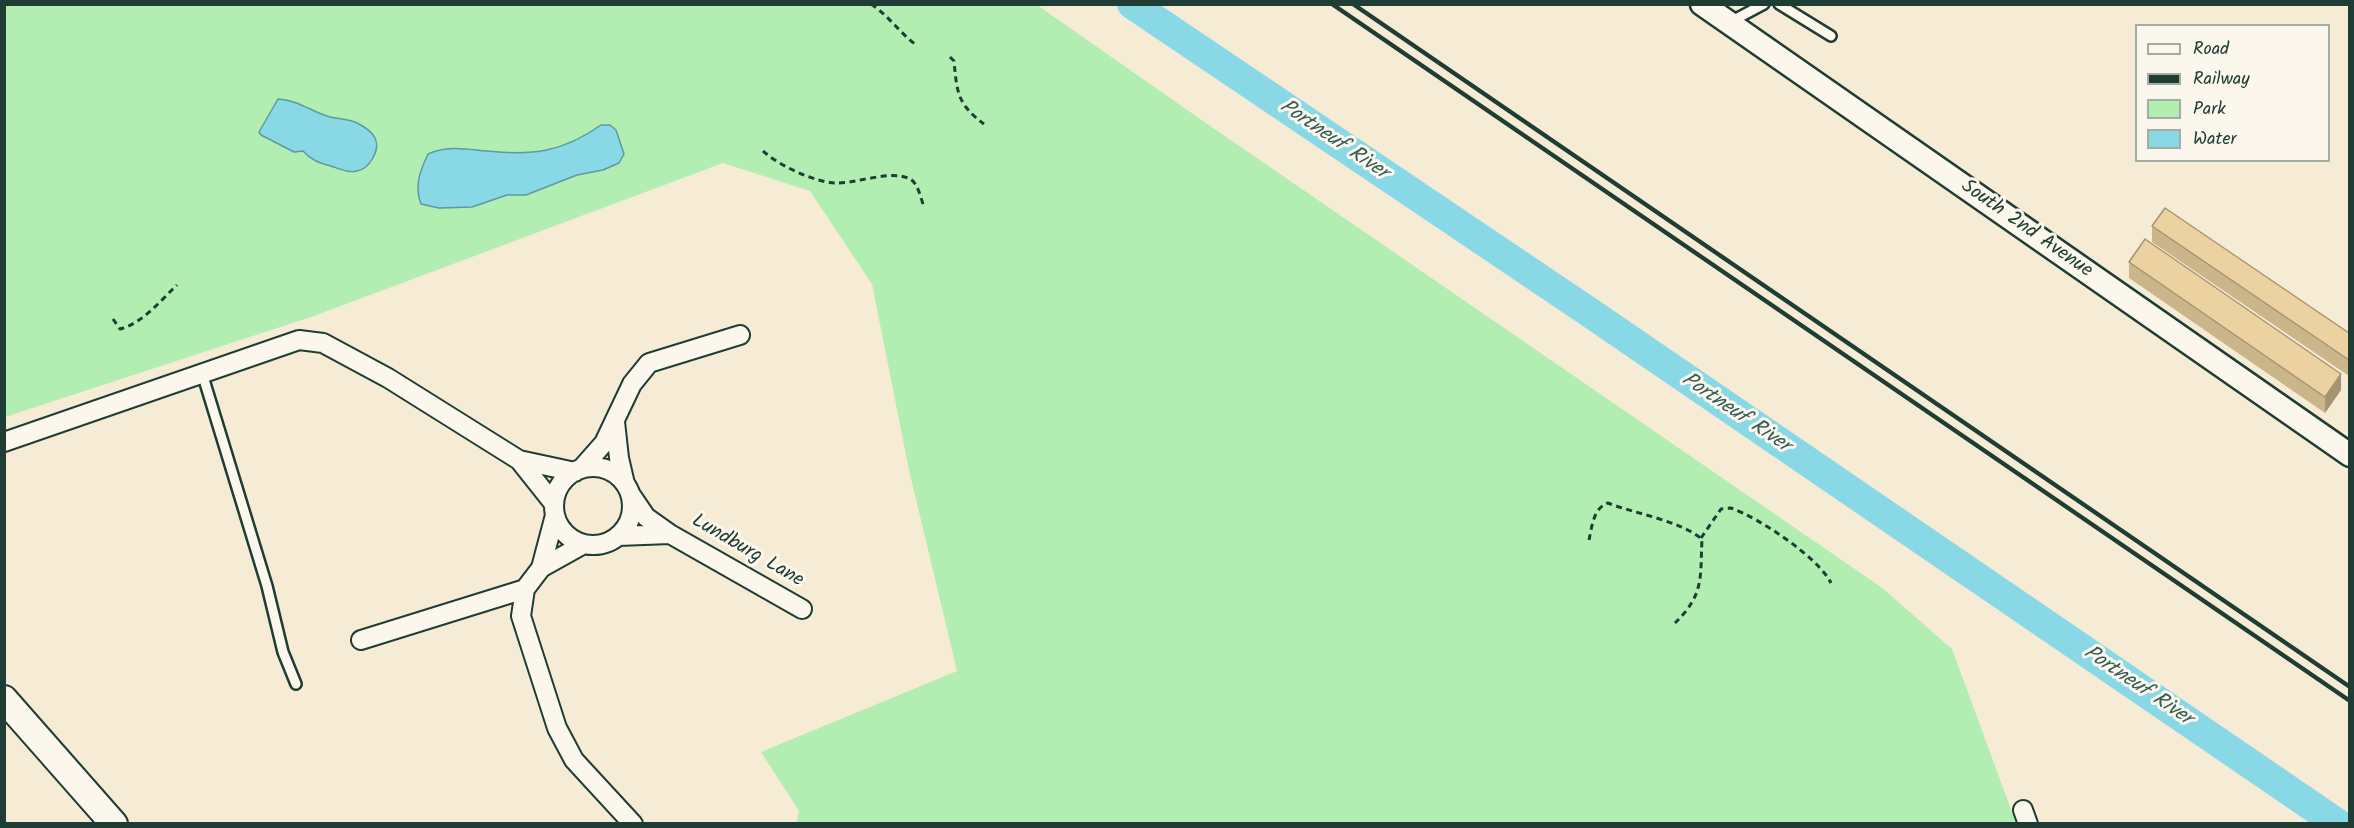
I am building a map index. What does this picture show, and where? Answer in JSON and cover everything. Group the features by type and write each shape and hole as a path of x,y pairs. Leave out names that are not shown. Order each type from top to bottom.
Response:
{"main road":[{"path":"4,699 114,824"}],"street":[{"name":"South 2nd Avenue","path":"1702,4 2349,455"},
{"path":"541,568 560,484 578,470 604,443 632,384 649,363 740,335"},
{"path":"4,442 299,340 323,343 387,378 519,460 578,470 593,467 606,469 617,475 628,489"},
{"path":"519,460 554,510 564,534 584,544 601,545 618,536 630,520 632,508 619,458 614,420"},
{"name":"Lundburg Lane","path":"628,489 646,517 670,534 802,609"},
{"name":"Lundburg Lane","path":"618,536 670,534"},
{"path":"584,544 541,568 525,589 521,616 557,728 574,759 633,824"},
{"path":"361,640 525,589"}],"lane":[{"path":"1728,23 1764,4"},
{"path":"1779,4 1832,36"},
{"path":"202,373 267,586 283,652 296,684"}],"path":[{"path":"871,4 915,44"},
{"path":"950,57 954,61 957,94 960,100 973,116 984,124"},
{"path":"763,151 795,171 834,183 897,176 911,179 924,207"},
{"path":"113,319 120,329 129,327 149,312 177,285"},
{"path":"1589,540 1597,511 1608,503 1695,533 1702,539"},
{"path":"1675,623 1695,598 1703,569 1702,539 1721,509 1731,508 1785,539 1819,566 1831,583"}],"green space":[{"path":"4,5 1037,5 1881,587 1952,649 2016,823 797,823 799,811 761,752 957,671 909,470 872,284 810,191 723,163 314,316 5,417"}],"water":[{"path":"278,99 292,102 323,115 357,123 370,131 375,138 376,148 370,163 361,170 347,171 316,161 303,151 294,152 261,135 259,132"},
{"path":"601,125 610,125 616,130 624,154 619,163 603,170 577,175 526,195 507,195 472,207 439,208 421,204 418,191 419,179 428,154 450,149 518,153 547,150 573,141"}],"building":[{"path":"2165,208 2349,333 2349,360 2152,226"},
{"path":"2145,239 2341,374 2325,397 2129,262"}],"waterway":[{"name":"Portneuf River","path":"1132,4 1586,310 2338,824"}],"railway":[{"path":"1332,4 2350,701"},
{"path":"1353,4 2350,687"}]}
